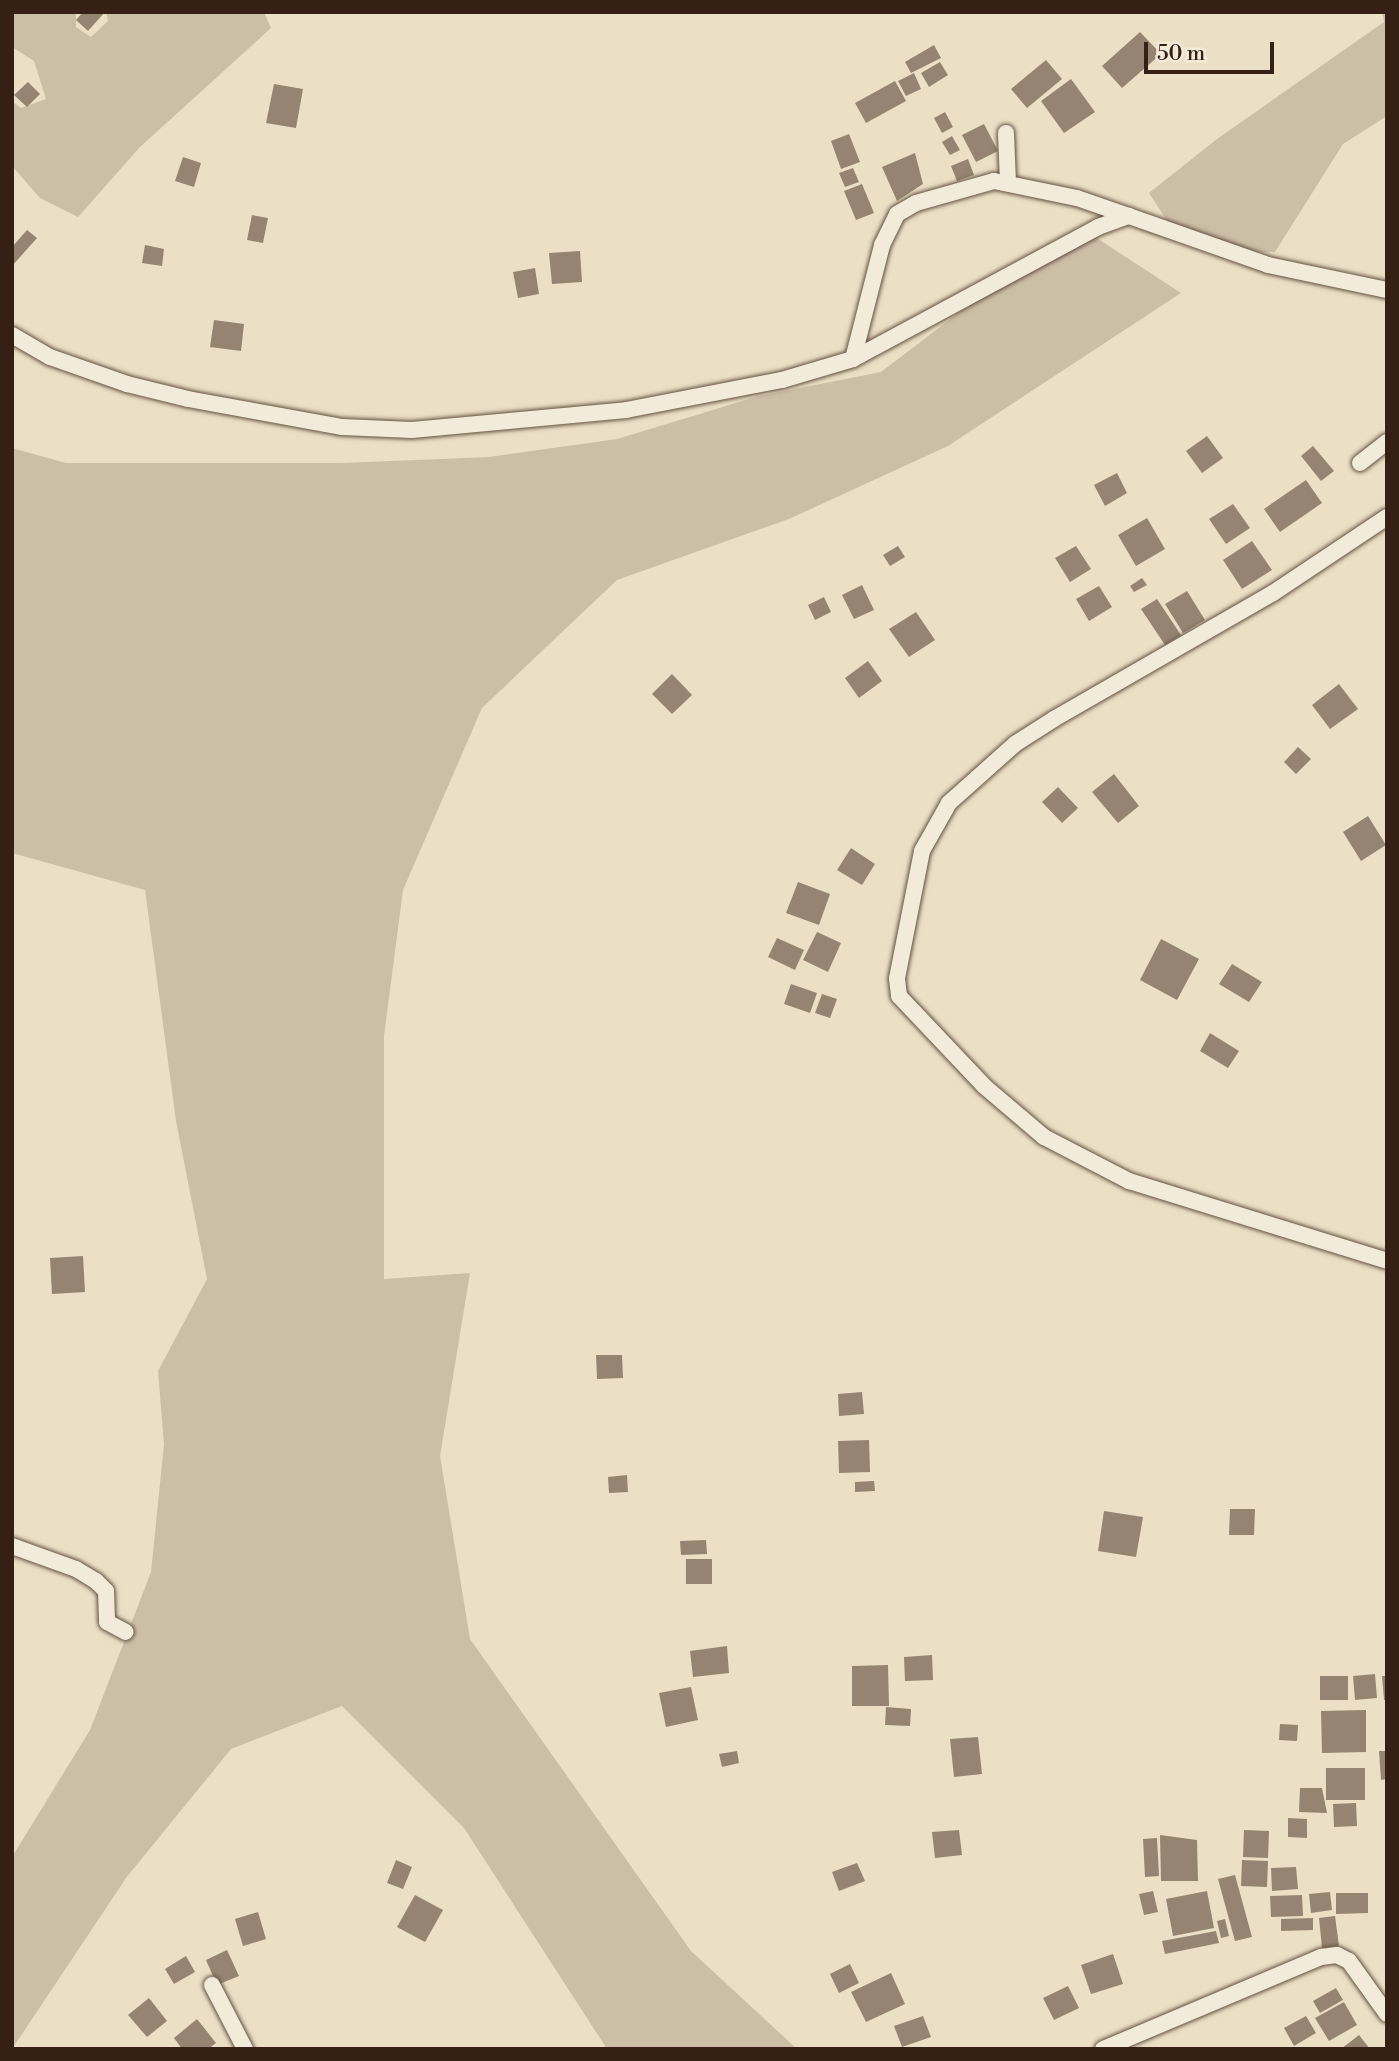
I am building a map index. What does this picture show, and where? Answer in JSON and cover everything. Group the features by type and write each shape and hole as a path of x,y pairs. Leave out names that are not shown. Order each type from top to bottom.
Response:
{"street":[{"path":"1006,133 1008,183"},
{"path":"853,359 882,244 897,214 970,186 1008,183 1129,216 1268,265 1387,290"},
{"path":"12,335 50,357 127,384 188,399 342,427 412,430 626,410 782,380 853,359 1089,232 1129,216"},
{"path":"1360,463 1387,442"},
{"path":"1387,517 1273,593 1045,725 1016,744 949,803 922,851 897,979 899,996 907,1005 984,1086 1044,1137 1129,1181 1387,1261"},
{"path":"12,1546 76,1569 96,1581 106,1591 107,1622 125,1632"},
{"path":"1103,2049 1329,1956 1349,1961 1387,2014"},
{"path":"212,1985 245,2049"}],"shaded area":[{"path":"12,12 76,12 76,27 91,37 108,21 106,12 264,12 271,28 140,147 78,217 40,198 12,166 12,101 21,108 46,99 34,61 12,47"},
{"path":"1382,12 1387,12 1387,116 1343,144 1275,252 1215,253 1175,233 1149,193 1217,139 1384,22"},
{"path":"1089,233 1181,293 948,446 789,519 617,580 482,708 403,890 384,1036 384,1279 470,1273 440,1456 470,1639 691,1951 797,2049 607,2049 464,1828 342,1706 231,1749 126,1878 12,2049 12,1857 90,1730 151,1572 164,1444 158,1371 207,1279 176,1121 145,890 12,853 12,448 66,463 342,463 489,457 617,439 759,396 881,372 961,311"}],"building":[{"path":"83,12 105,12 88,31 76,20"},
{"path":"1140,32 1161,54 1122,88 1102,66"},
{"path":"934,45 941,58 911,73 905,62"},
{"path":"1046,60 1062,79 1027,108 1011,89"},
{"path":"940,62 948,75 929,87 921,73"},
{"path":"914,73 921,89 906,96 898,81"},
{"path":"1071,79 1095,112 1064,133 1041,101"},
{"path":"895,81 906,101 866,123 855,103"},
{"path":"28,82 40,94 27,107 14,95"},
{"path":"274,84 303,89 296,128 266,123"},
{"path":"945,112 953,127 942,133 934,118"},
{"path":"984,124 998,151 976,162 962,135"},
{"path":"849,134 860,162 841,169 831,141"},
{"path":"952,136 960,150 950,155 942,142"},
{"path":"915,153 923,184 897,201 882,167"},
{"path":"183,157 201,163 194,187 175,181"},
{"path":"968,159 974,175 957,181 951,166"},
{"path":"853,168 859,182 845,187 839,173"},
{"path":"862,184 874,213 856,220 844,191"},
{"path":"252,215 268,218 263,243 247,240"},
{"path":"27,230 37,238 12,266 12,247"},
{"path":"145,245 164,249 162,266 142,263"},
{"path":"580,251 582,282 552,284 549,253"},
{"path":"535,268 539,294 518,298 513,272"},
{"path":"214,320 244,324 241,351 210,347"},
{"path":"1207,436 1223,458 1202,473 1186,451"},
{"path":"1313,446 1334,471 1321,481 1301,456"},
{"path":"1117,473 1127,493 1105,506 1094,485"},
{"path":"1306,480 1322,503 1280,532 1264,509"},
{"path":"1233,504 1250,528 1226,544 1209,519"},
{"path":"1147,518 1165,549 1136,566 1118,535"},
{"path":"1252,541 1272,570 1242,589 1223,560"},
{"path":"898,546 905,557 890,566 883,555"},
{"path":"1076,546 1091,569 1070,582 1055,558"},
{"path":"1142,578 1147,585 1134,592 1130,586"},
{"path":"862,585 874,610 854,619 842,595"},
{"path":"1099,586 1112,607 1089,621 1076,599"},
{"path":"1187,591 1205,620 1183,633 1165,604"},
{"path":"824,597 831,612 815,620 808,605"},
{"path":"1157,599 1181,635 1165,645 1141,609"},
{"path":"916,612 935,640 909,657 889,629"},
{"path":"868,661 882,681 859,698 845,678"},
{"path":"672,674 692,695 672,714 652,694"},
{"path":"1339,684 1358,709 1330,729 1312,705"},
{"path":"1298,747 1311,759 1296,774 1284,762"},
{"path":"1114,774 1139,806 1118,823 1092,792"},
{"path":"1058,787 1078,808 1062,823 1042,802"},
{"path":"1368,816 1386,845 1361,861 1343,832"},
{"path":"851,848 875,864 862,885 837,870"},
{"path":"798,882 830,894 819,925 786,913"},
{"path":"817,932 841,943 828,972 803,960"},
{"path":"777,938 804,950 795,970 768,957"},
{"path":"1161,939 1199,959 1177,1000 1140,980"},
{"path":"1232,964 1262,982 1249,1002 1219,984"},
{"path":"791,984 817,993 810,1013 784,1004"},
{"path":"822,994 837,999 830,1018 815,1013"},
{"path":"1210,1033 1239,1051 1228,1068 1200,1051"},
{"path":"83,1256 85,1292 52,1294 50,1258"},
{"path":"596,1355 622,1355 623,1378 597,1379"},
{"path":"862,1392 864,1414 839,1416 838,1394"},
{"path":"869,1440 870,1472 839,1473 838,1441"},
{"path":"627,1475 628,1492 609,1493 608,1477"},
{"path":"874,1481 875,1491 855,1492 855,1482"},
{"path":"1230,1509 1255,1509 1254,1535 1229,1535"},
{"path":"1104,1511 1143,1517 1136,1557 1098,1551"},
{"path":"706,1540 707,1554 681,1555 680,1541"},
{"path":"686,1559 712,1559 712,1584 686,1584"},
{"path":"727,1646 729,1673 693,1677 690,1651"},
{"path":"932,1655 933,1680 905,1681 904,1657"},
{"path":"888,1665 889,1706 852,1706 852,1666"},
{"path":"1375,1674 1377,1698 1355,1700 1353,1676"},
{"path":"1320,1676 1348,1676 1348,1700 1320,1700"},
{"path":"1382,1676 1387,1676 1387,1700 1384,1700"},
{"path":"691,1687 698,1720 666,1727 659,1693"},
{"path":"886,1707 911,1709 910,1726 885,1725"},
{"path":"1366,1710 1366,1752 1322,1753 1321,1711"},
{"path":"1280,1724 1298,1725 1297,1741 1279,1740"},
{"path":"978,1737 982,1774 954,1777 950,1739"},
{"path":"737,1751 739,1763 722,1767 719,1754"},
{"path":"1379,1751 1387,1751 1387,1779 1381,1780"},
{"path":"1326,1768 1365,1768 1365,1800 1326,1800"},
{"path":"1300,1788 1322,1788 1327,1813 1299,1812"},
{"path":"1356,1803 1357,1826 1334,1827 1333,1804"},
{"path":"1288,1818 1307,1819 1307,1838 1288,1837"},
{"path":"959,1830 962,1855 935,1858 932,1832"},
{"path":"1244,1830 1269,1831 1268,1858 1243,1857"},
{"path":"1160,1835 1197,1840 1198,1881 1161,1881"},
{"path":"1157,1838 1159,1876 1145,1877 1143,1839"},
{"path":"396,1860 412,1867 403,1889 387,1883"},
{"path":"1242,1860 1268,1861 1267,1887 1241,1886"},
{"path":"857,1863 865,1881 839,1891 832,1872"},
{"path":"1296,1867 1298,1889 1272,1891 1271,1868"},
{"path":"1235,1875 1252,1937 1235,1941 1218,1879"},
{"path":"1153,1891 1158,1912 1144,1915 1139,1894"},
{"path":"1207,1891 1214,1928 1173,1936 1166,1899"},
{"path":"1330,1892 1332,1910 1311,1913 1309,1894"},
{"path":"1336,1893 1368,1893 1368,1913 1336,1914"},
{"path":"415,1895 443,1910 425,1942 397,1927"},
{"path":"1302,1895 1303,1916 1271,1917 1270,1896"},
{"path":"258,1912 266,1939 243,1946 235,1919"},
{"path":"1335,1916 1339,1946 1322,1948 1319,1918"},
{"path":"1313,1918 1313,1930 1281,1931 1281,1919"},
{"path":"1225,1919 1229,1936 1221,1938 1217,1921"},
{"path":"1216,1931 1219,1943 1165,1954 1162,1941"},
{"path":"227,1950 239,1976 217,1985 206,1960"},
{"path":"1113,1954 1123,1984 1091,1994 1081,1965"},
{"path":"186,1956 195,1972 174,1984 165,1969"},
{"path":"850,1964 859,1983 839,1993 830,1974"},
{"path":"891,1973 905,2004 866,2022 851,1992"},
{"path":"1068,1986 1079,2008 1054,2020 1043,1998"},
{"path":"1336,1988 1343,2000 1320,2013 1313,2001"},
{"path":"149,1998 167,2021 147,2037 128,2015"},
{"path":"1344,2002 1357,2025 1329,2041 1315,2018"},
{"path":"923,2016 931,2037 902,2047 894,2026"},
{"path":"1306,2016 1316,2033 1294,2046 1284,2028"},
{"path":"197,2019 216,2043 208,2049 182,2049 174,2038"},
{"path":"1359,2035 1370,2049 1341,2049"}]}
